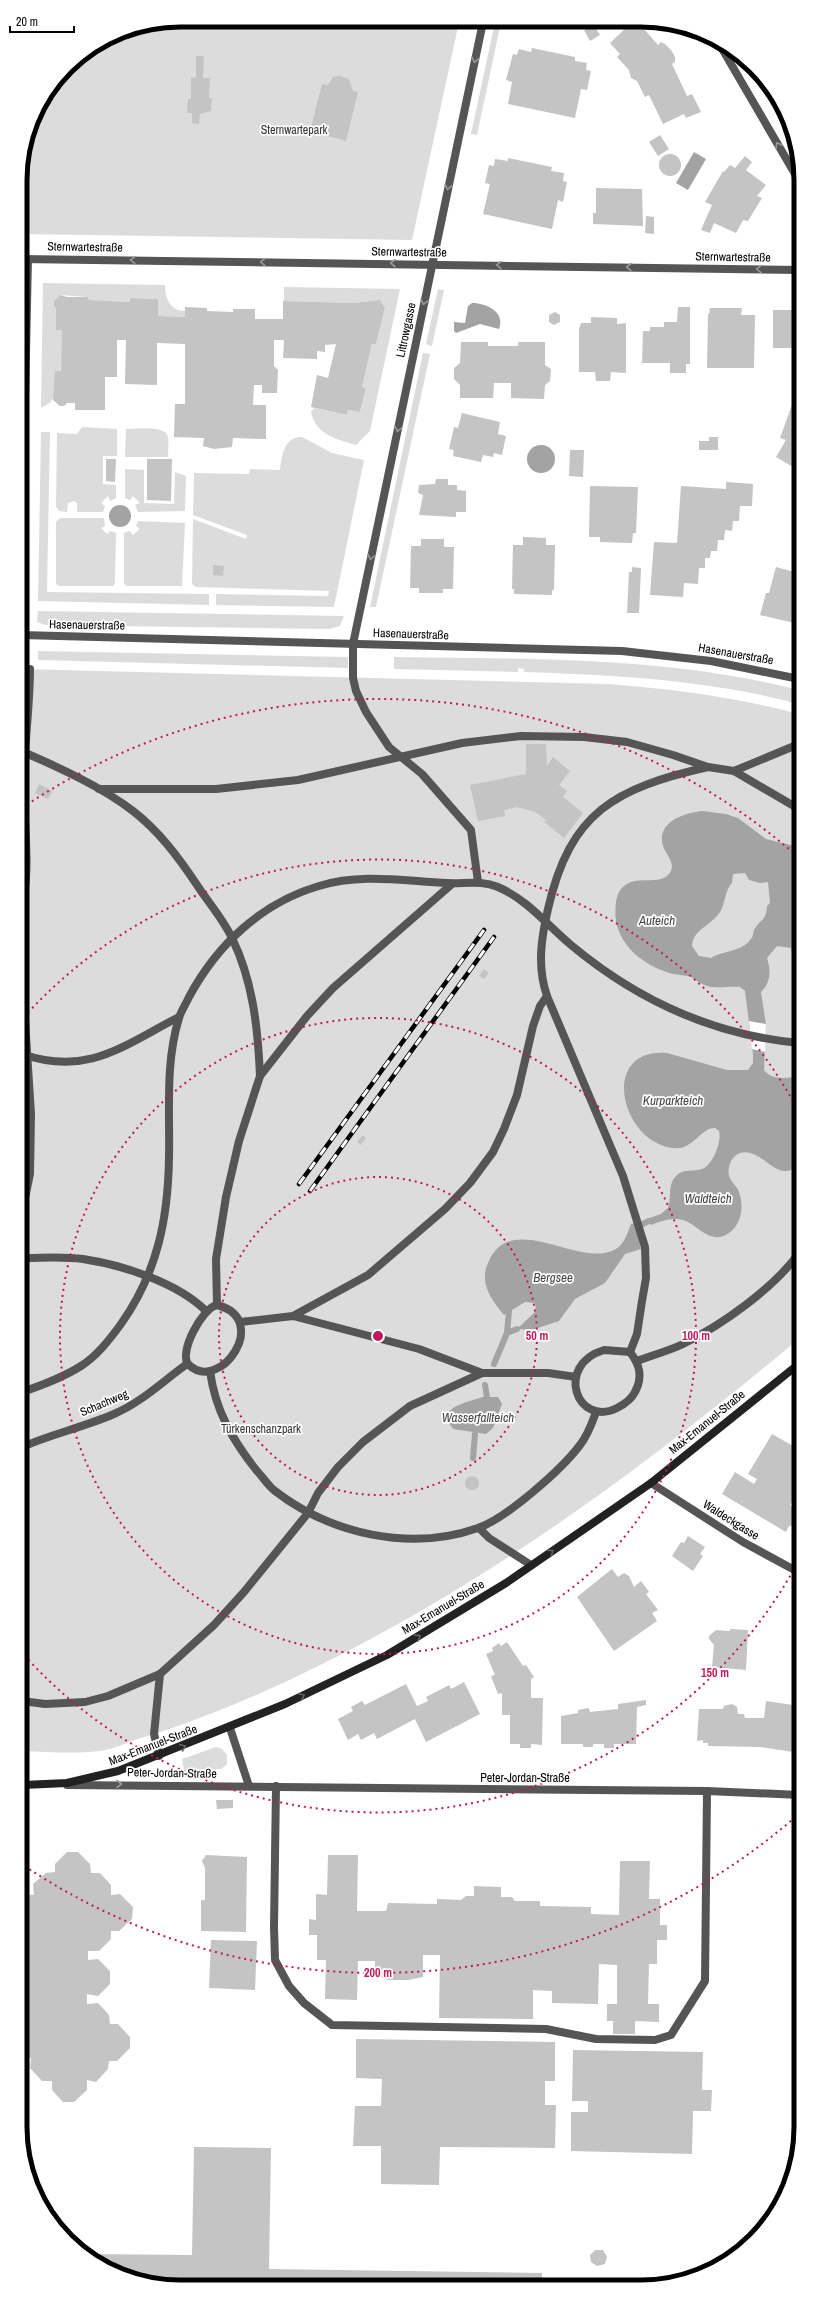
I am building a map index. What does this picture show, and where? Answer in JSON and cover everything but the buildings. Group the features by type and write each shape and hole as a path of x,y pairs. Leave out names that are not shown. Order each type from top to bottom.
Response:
{"main road":[{"name":"Max-Emanuel-Straße","path":"52,1785 97,1777 159,1756 230,1728 285,1704 387,1655 499,1587 651,1483 794,1367"},
{"name":"Peter-Jordan-Straße","path":"27,1785 52,1785"}],"street":[{"name":"Littrowgasse","path":"478,882 471,830 422,774 389,747 356,691 353,678 353,644 482,27"},
{"path":"725,53 794,171"},
{"name":"Sternwartestraße","path":"27,259 794,270"},
{"name":"Hasenauerstraße","path":"27,635 353,644 406,647 622,651 711,661 794,678"},
{"path":"27,727 30,709 30,669"},
{"path":"99,789 216,790 298,780 401,758 462,743 521,736 584,737 627,742 708,767 734,771 794,806"},
{"path":"734,771 794,746"},
{"path":"27,754 99,789 134,811 162,838 185,867 232,937 247,979 254,1008 260,1076"},
{"path":"630,1352 637,1334 646,1278 645,1247 623,1176 547,996 541,978 540,961 545,921 552,890 566,852 584,826 604,807 643,784 668,776 708,767"},
{"path":"27,1390 54,1381 84,1364 111,1338 136,1302 148,1278 160,1238 167,1194 172,1052 179,1017 199,978 232,937 263,912 296,894 320,886 355,879 394,879 452,884 478,882 498,887 529,905 545,921 598,967 648,998 704,1023 750,1036 794,1042"},
{"path":"217,1305 216,1259 226,1197 239,1141 260,1076 307,1016 333,988 452,884"},
{"path":"293,1316 368,1275 445,1210 470,1183 493,1152 504,1129 517,1095 533,1026 540,1006 547,996"},
{"path":"27,1056 47,1061 74,1062 96,1059 117,1052 179,1017"},
{"path":"27,1075 31,1114 30,1174 27,1189"},
{"path":"27,1258 83,1259 107,1264 184,1292 195,1299 206,1311"},
{"path":"637,1361 683,1344 721,1322 765,1288 794,1258"},
{"path":"217,1305 227,1307 236,1314 240,1322 240,1339 233,1356 217,1369 210,1371 193,1368 187,1364 186,1359 190,1341 196,1326 206,1311 211,1306 217,1305"},
{"path":"240,1322 293,1316 419,1349 482,1373 548,1373 576,1377"},
{"path":"604,1350 630,1352 637,1361 640,1377 632,1397 624,1404 612,1410 596,1412 588,1408 582,1401 575,1385 576,1377 581,1364 592,1353 604,1350"},
{"name":"Schachweg","path":"27,1445 125,1408 150,1393 187,1364"},
{"path":"210,1371 217,1404 225,1424 239,1449 273,1490 308,1513 360,1532 382,1536 433,1537 479,1528 537,1489 566,1461 581,1444 596,1412"},
{"path":"27,1702 46,1704 85,1702 108,1696 160,1674 214,1625 244,1592 308,1513 318,1493 338,1467 383,1426 410,1406 482,1373"},
{"name":"Waldeckgasse","path":"651,1483 743,1542 794,1570"},
{"path":"479,1528 488,1538 531,1565"},
{"path":"159,1756 154,1734 160,1674"},
{"path":"230,1728 249,1786"},
{"name":"Peter-Jordan-Straße","path":"52,1785 707,1791 794,1796"},
{"path":"276,1786 275,1960 278,1970 289,1986 304,2003 332,2025 546,2029 596,2040 655,2040 666,2038 675,2031 705,1981 707,1791"}],"green space":[{"name":"Sternwartepark","path":"170,27 458,27 412,240 27,234 27,170 32,141 43,113 53,95 65,79 79,65 95,53 113,43 141,32"},
{"path":"494,27 500,27 477,135 471,134"},
{"path":"43,283 165,285 169,303 176,309 185,311 185,317 158,316 158,299 130,298 130,302 89,300 88,297 60,295 54,301 54,306 56,309 56,330 62,330 62,349 58,387 49,404 41,407"},
{"path":"284,287 400,289 370,431 356,445 342,441 322,431 313,420 311,412 314,408 347,415 348,410 360,412 366,388 362,387 372,344 376,344 385,308 380,300 353,303 284,301"},
{"path":"438,289 444,290 432,346 426,344"},
{"path":"423,353 430,354 376,607 370,607"},
{"path":"82,427 117,429 117,456 103,456 103,484 116,485 116,498 110,501 108,496 101,503 105,506 103,512 77,512 77,503 74,501 68,503 67,512 59,511 56,507 57,433 77,434"},
{"path":"150,428 166,433 168,437 168,457 125,457 126,429"},
{"path":"41,432 50,432 47,592 209,594 209,605 38,601"},
{"path":"302,437 332,453 364,460 334,607 216,605 216,594 328,596 329,591 196,587 192,584 193,519 246,539 247,535 193,515 194,473 249,474 250,469 280,470 286,446 293,439"},
{"path":"125,469 144,470 144,503 174,504 175,472 186,476 185,511 138,512 135,505 140,503 133,496 130,500 125,498"},
{"path":"60,518 104,518 105,526 101,528 107,534 110,531 116,533 115,583 113,586 59,586 56,584 56,522"},
{"path":"138,521 185,523 182,586 127,586 124,584 124,533 130,531 133,535 140,529 136,526"},
{"path":"38,611 344,616 340,626 329,629 46,625 37,622"},
{"path":"38,651 348,657 348,668 38,660"},
{"path":"394,657 547,659 648,665 749,679 794,689 794,703 731,689 628,677 524,672 524,669 518,668 518,672 394,669"},
{"name":"Türkenschanzpark","path":"27,669 608,684 704,694 794,713 794,1343 735,1392 600,1494 531,1542 460,1588 387,1630 312,1669 235,1704 187,1723 114,1748 90,1752 27,1751"},
{"path":"216,1747 222,1749 227,1755 227,1764 221,1769 184,1770 182,1759"}],"water":[{"path":"694,152 706,159 688,190 676,183"},
{"path":"472,303 489,307 497,313 500,318 499,329 480,324 456,333 454,331 454,322 465,323 468,306"},
{"path":"541,445 551,449 555,459 551,469 541,473 531,469 527,459 531,449"},
{"path":"120,505 128,508 131,516 128,524 120,527 112,524 109,516 112,508"},
{"path":"702,811 726,814 738,818 766,839 794,846 794,965 791,948 777,946 767,958 769,976 767,984 761,992 766,1024 764,1070 771,1076 780,1078 794,1077 794,1168 791,1170 784,1171 777,1169 756,1155 748,1152 740,1153 734,1157 729,1166 729,1176 741,1197 741,1214 737,1225 729,1233 716,1237 710,1236 683,1220 671,1219 651,1225 647,1219 661,1214 668,1208 672,1183 676,1176 685,1171 702,1169 710,1163 718,1146 720,1135 719,1131 715,1128 709,1129 686,1146 672,1148 654,1141 639,1129 629,1113 624,1095 625,1078 632,1064 646,1055 667,1053 727,1070 748,1070 753,1063 745,991 740,987 707,986 691,977 673,974 654,967 645,962 629,948 623,940 616,921 615,914 617,897 623,887 636,881 658,880 669,874 672,867 663,846 662,838 664,831 673,820 687,814","holes":["745,873 749,880 760,883 768,882 770,903 767,906 764,918 756,926 752,938 738,949 716,955 711,958 699,956 692,946 693,940 699,931 712,921 720,912 728,889 732,883 733,874"]},
{"name":"Bergsee","path":"635,1223 641,1249 625,1254 605,1283 575,1299 559,1321 532,1330 517,1329 536,1311 535,1303 525,1302 504,1315 491,1297 485,1277 488,1263 497,1248 510,1241 524,1239 590,1253 604,1253 610,1252 619,1246 625,1239 631,1224"},
{"name":"Wasserfallteich","path":"482,1397 498,1397 502,1404 493,1428 486,1434 453,1429 445,1417 448,1413 456,1406"}],"pier":[{"path":"749,1021 766,1024 765,1052 752,1049"}],"waterway":[{"path":"636,1227 649,1221"},
{"path":"507,1333 509,1311"},
{"path":"494,1364 507,1333 517,1329"},
{"path":"485,1385 487,1397"},
{"path":"473,1458 475,1434"}],"railway":[{"path":"299,1184 484,930"},
{"path":"310,1191 494,937"}],"water label":[{"name":"Auteich","path":"657,920"},
{"name":"Kurparkteich","path":"673,1100"},
{"name":"Waldteich","path":"708,1198"}]}
